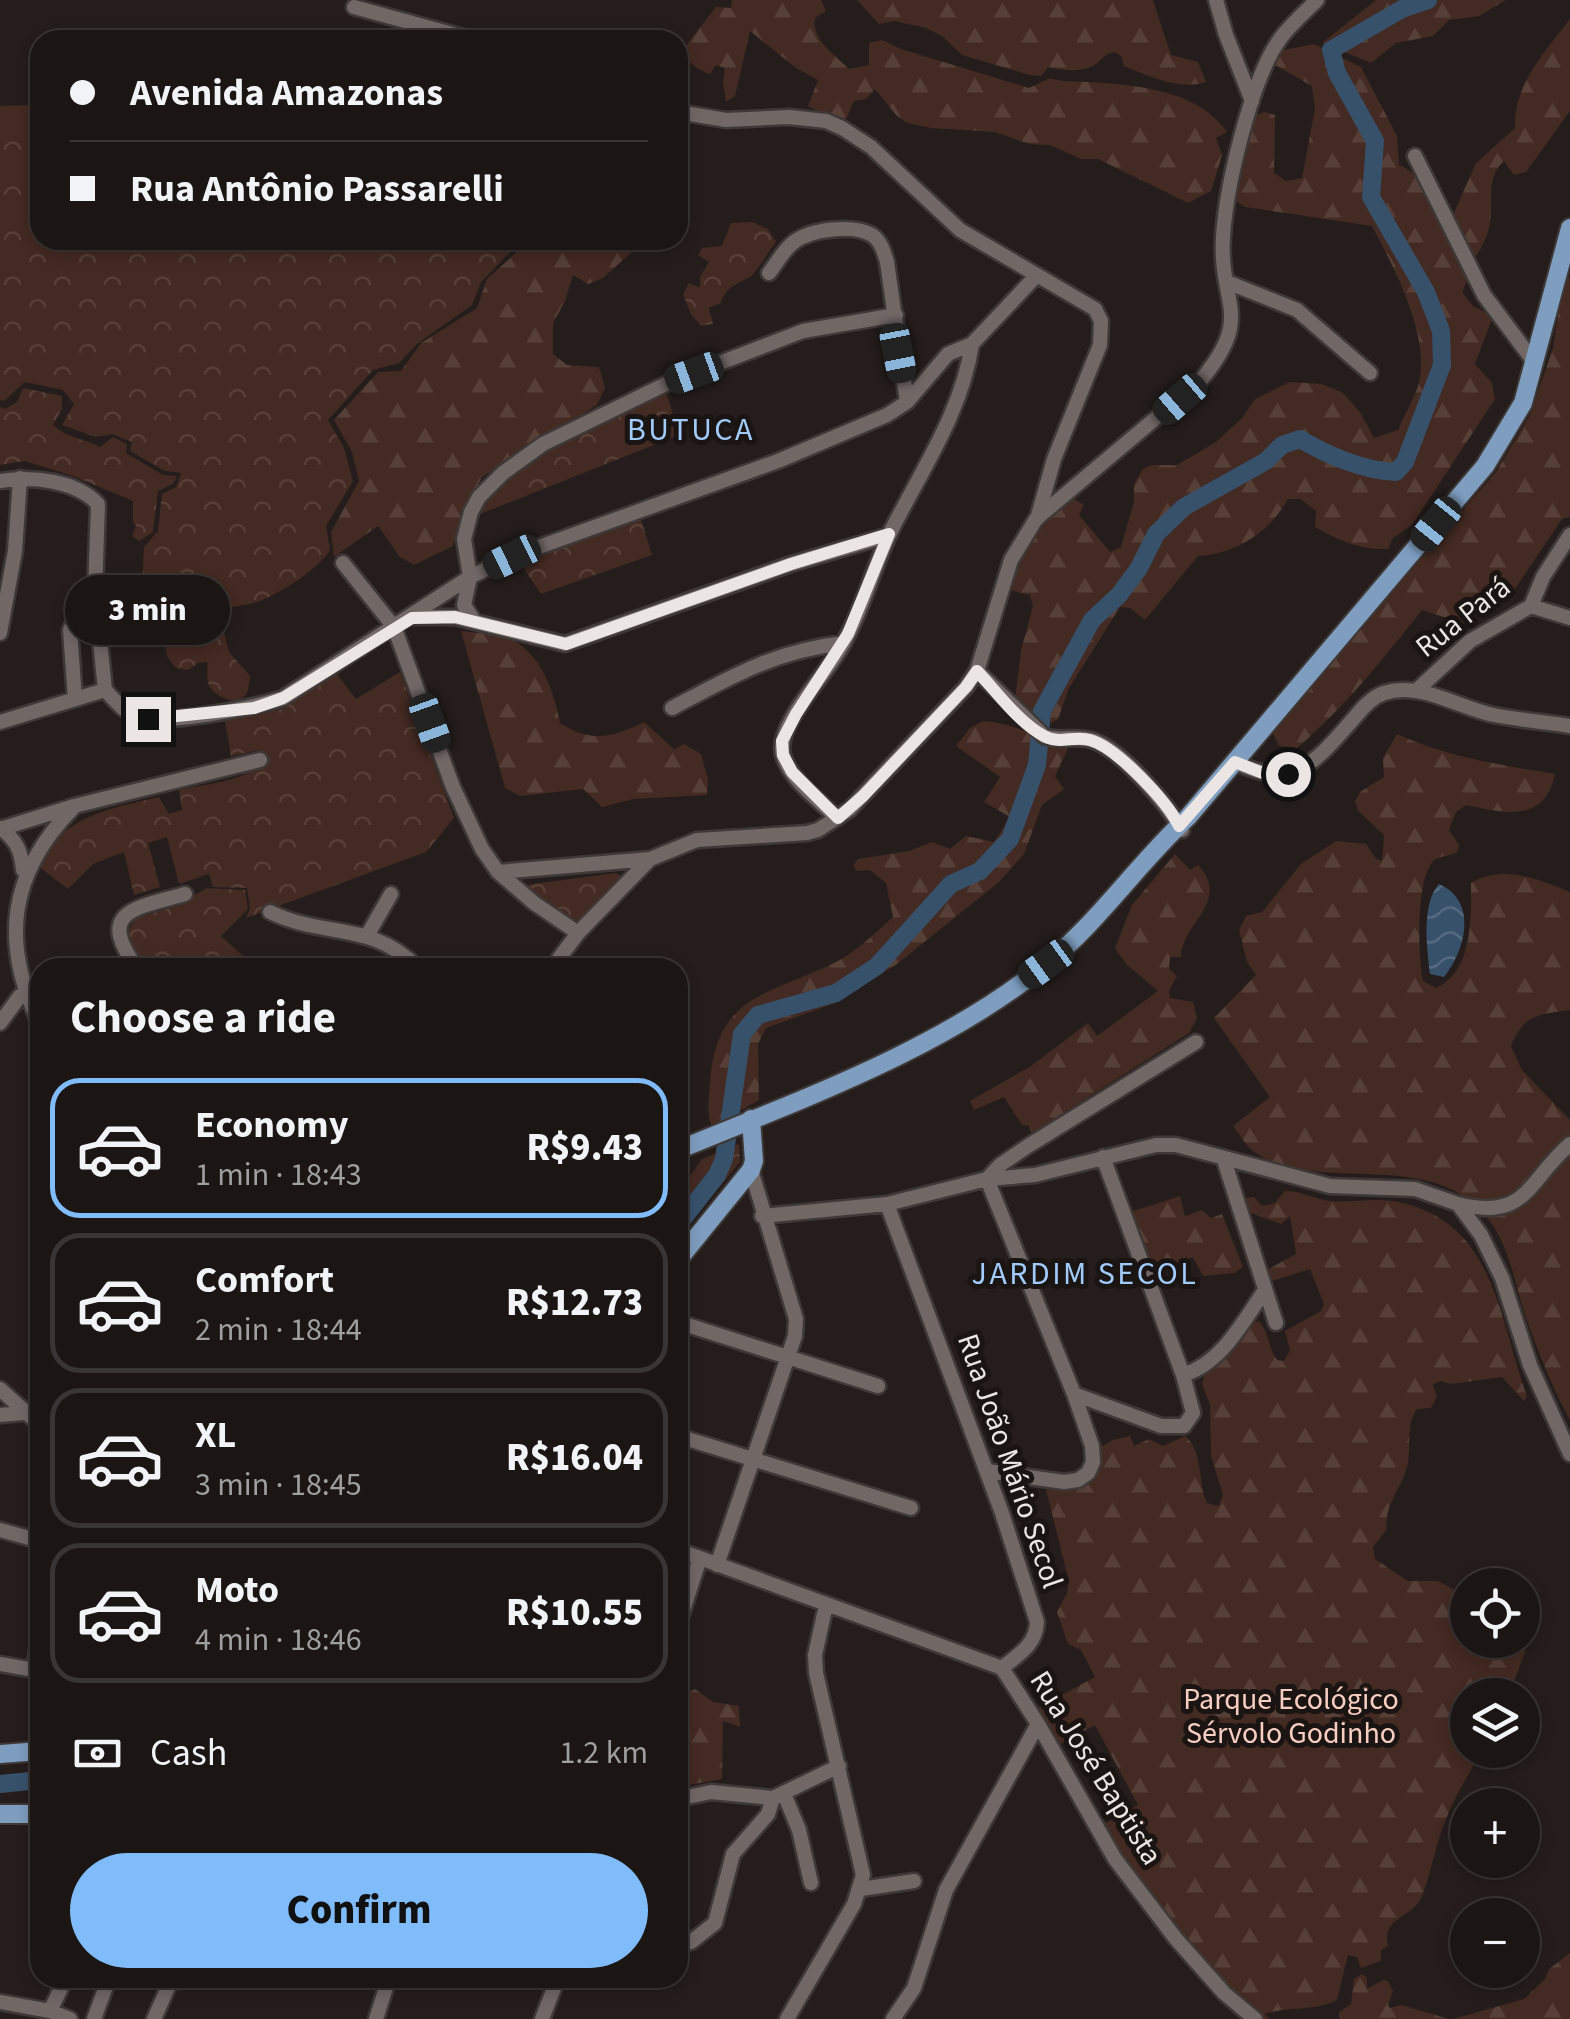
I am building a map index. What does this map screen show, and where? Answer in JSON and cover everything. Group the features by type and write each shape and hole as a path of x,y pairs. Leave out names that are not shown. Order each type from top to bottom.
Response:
{"main road":[{"path":"749,1130 955,1028 998,999 1046,964 1097,916 1155,848 1183,824 1485,466 1523,402 1570,228"},
{"path":"688,1147 749,1130 907,1063 958,1038 1007,1007 1055,972 1111,918 1172,848 1183,824"},
{"path":"688,1248 750,1170 749,1130"},
{"path":"688,1155 711,1141"},
{"path":"0,1754 30,1752"},
{"path":"0,1814 30,1814"}],"street":[{"path":"1216,0 1252,100"},
{"path":"1036,520 1201,380 1222,355 1232,324 1223,237 1252,100 1280,39 1317,0"},
{"path":"354,7 438,30"},
{"path":"498,872 650,859 697,840 807,833 838,818 863,796 977,671 1011,560 1036,520 1054,460 1100,345 1102,330 1095,309 960,230 871,148 842,128 789,117 726,120 688,114"},
{"path":"1414,156 1484,295 1535,363"},
{"path":"769,273 791,244 809,233 856,230 873,236 882,246 887,262 906,402"},
{"path":"0,480 20,478 79,490 98,504 95,592 106,690 126,710 148,719 254,708 283,698 470,577 548,543 778,461 878,420 906,402 948,354 972,344 1038,275"},
{"path":"1227,282 1298,310 1370,372"},
{"path":"474,620 464,605 470,577 464,539 471,512 503,473 543,444 670,382 803,331 896,316"},
{"path":"838,818 792,772 783,755 782,741 844,643 889,534 962,392 972,344"},
{"path":"0,633 15,551 20,478"},
{"path":"412,618 474,620 566,644 791,564 889,534"},
{"name":"Rua Pará","path":"1417,690 1470,641 1531,606 1543,576 1570,536"},
{"path":"343,563 394,627 453,787 482,849 498,872 578,933"},
{"path":"1531,606 1570,618"},
{"path":"75,699 70,630 73,624 98,616"},
{"path":"672,708 766,660 801,648 844,643"},
{"path":"977,671 1027,724 1044,736 1057,741 1081,738 1106,746 1183,824"},
{"path":"0,722 106,690"},
{"path":"1235,762 1270,776 1288,774 1313,761 1364,705 1380,694 1417,690 1494,715 1570,726"},
{"path":"0,828 260,760"},
{"path":"30,1010 20,996 9,945 9,910 23,870 44,838 74,806"},
{"path":"0,828 22,851 23,870"},
{"path":"559,958 578,933 650,859"},
{"path":"130,958 120,945 118,930 123,917 136,908 185,894"},
{"path":"368,934 391,894"},
{"path":"270,912 310,927 368,934 409,958"},
{"path":"0,1022 20,996"},
{"path":"988,1179 1000,1165 1028,1146 1196,1042"},
{"path":"762,1216 888,1204 988,1179 1034,1175 1156,1144 1176,1145 1330,1186 1415,1190 1482,1208 1514,1204 1524,1197 1551,1160 1570,1144"},
{"path":"1028,1146 1034,1175"},
{"path":"1074,1394 1161,1426 1184,1426 1194,1413 1103,1158"},
{"path":"1224,1160 1276,1323"},
{"path":"718,1565 790,1358 796,1320 750,1170"},
{"path":"987,1471 1064,1482 1078,1480 1094,1462 1074,1394 988,1179"},
{"name":"Rua João Mário Secol","path":"888,1204 987,1471 1037,1622 1031,1644 1002,1668"},
{"path":"1458,1204 1491,1254 1530,1365 1570,1454"},
{"path":"1183,1375 1212,1361 1264,1290"},
{"path":"688,1325 878,1386"},
{"path":"0,1390 30,1418"},
{"path":"1087,1432 1096,1421 1114,1411"},
{"path":"0,1415 24,1413"},
{"path":"688,1439 912,1508"},
{"path":"0,1530 30,1538"},
{"name":"Rua José Baptista","path":"688,1554 1002,1668 1115,1859 1176,1939 1224,1993 1255,2019"},
{"path":"688,1583 700,1558"},
{"path":"787,2019 861,1889 863,1875 816,1673 816,1645 826,1606"},
{"path":"0,1664 30,1669"},
{"path":"892,2019 914,1988 946,1890 1038,1724"},
{"path":"688,1797 711,1792 779,1796 838,1766"},
{"path":"779,1796 798,1830 811,1883"},
{"path":"688,1943 715,1922 733,1854 779,1796"},
{"path":"861,1889 914,1881"},
{"path":"50,2011 61,1988"},
{"path":"94,2019 105,1988"},
{"path":"154,2019 168,1988"},
{"path":"376,2019 387,1988"},
{"path":"542,2019 554,1988"},
{"path":"5,2008 50,2011 70,2019"}],"green space":[{"path":"732,0 821,0 826,11 815,18 817,33 849,69 869,65 869,43 882,40 1029,88 1050,78 1165,92 1200,107 1227,132 1216,138 1222,155 1211,191 1188,203 1098,159 1081,159 1050,145 1029,144 995,132 907,123 875,89 866,99 854,101 844,124 808,106 818,80 796,68 750,31 735,96 726,102 725,68 716,65 710,74 700,70 690,61 688,43 716,7 731,8"},
{"path":"857,0 1153,0 1171,55 1198,62 1206,82 1186,85 1154,78 1124,66 1121,56 1114,52 1088,68 1048,67 1041,76 1030,75 962,55 942,36 926,28 894,21 879,24"},
{"path":"1376,0 1506,0 1479,16 1449,20 1433,36 1396,43 1371,63 1322,43"},
{"path":"1570,19 1570,111 1526,172 1514,175 1504,161 1498,168 1492,182 1489,228 1473,260 1453,215 1476,163 1515,128 1525,83"},
{"path":"1314,44 1361,67 1397,136 1399,165 1421,182 1450,227 1471,271 1462,292 1473,306 1493,316 1475,364 1492,383 1495,399 1412,525 1393,538 1388,549 1359,546 1315,527 1316,511 1300,499 1288,499 1272,522 1250,539 1226,551 1198,556 1145,620 1130,608 1120,607 1069,688 1058,719 1048,725 1038,723 1015,700 1021,650 1033,606 1030,595 1010,590 1025,551 1062,507 1073,498 1084,505 1079,515 1110,552 1121,547 1134,502 1134,484 1143,469 1151,465 1177,465 1216,442 1242,418 1255,399 1289,382 1322,384 1343,393 1360,412 1374,438 1398,430 1416,392 1421,367 1415,325 1400,282 1372,226 1245,207 1236,201 1255,115 1275,115 1274,173 1286,181 1302,178 1315,109 1312,86 1275,65 1284,50"},
{"path":"30,105 30,250 512,250 481,282 472,305 417,344 399,363 373,370 328,420 344,448 353,481 326,526 330,550 305,575 282,590 260,601 208,613 187,633 160,617 152,630 140,632 144,547 158,531 162,494 176,487 181,473 165,471 130,451 132,442 112,434 96,437 62,425 74,404 63,390 25,382 4,401 0,400 0,106"},
{"path":"752,222 768,229 776,242 751,276 729,289 721,303 709,308 713,324 701,326 683,294 689,283 700,288 700,277 709,262 698,255 702,248 722,246 731,223"},
{"path":"519,250 634,250 603,278 588,284 573,275 553,323 553,354 567,365 599,367 605,388 597,405 482,477 461,516 453,546 414,565 400,557 378,526 334,557 331,532 359,481 352,452 334,420 378,372 401,371 421,343 477,308 487,279"},
{"path":"1564,276 1570,278 1570,517 1562,519 1515,589 1465,624 1422,610 1363,682 1315,732 1297,748 1279,746 1272,731 1496,472 1530,415 1553,348"},
{"path":"23,388 62,396 62,409 53,425 64,433 100,447 113,437 127,444 126,453 163,475 177,476 173,484 158,491 153,532 139,541 132,536 136,526 133,501 25,461 0,465 0,407 5,409 17,402"},
{"path":"666,391 679,435 475,516 489,491 555,444"},
{"path":"640,516 652,555 541,594 518,560"},
{"path":"203,617 220,617 229,652 250,676 247,693 239,700 213,691 207,662 188,670 176,668 166,647 154,645 152,633 159,624 189,639"},
{"path":"461,631 503,636 519,644 544,674 560,723 571,729 602,736 644,722 674,749 684,744 701,754 708,779 707,795 633,799 602,807 583,789 520,796 505,788"},
{"path":"400,672 454,818 426,852 246,918 250,909 247,888 213,887 209,874 179,884 167,837 148,843 160,887 134,895 124,852 93,864 68,889 34,863 60,835 89,817 159,797 169,814 182,810 179,790 250,772 265,757 259,750 231,756 225,721 282,709 336,673 356,699"},
{"path":"983,721 1069,746 1055,776 1064,789 1042,805 1024,854 999,882 897,964 835,1003 766,1028 758,1044 759,1100 712,1127 708,1105 714,1054 734,1015 766,992 840,960 893,917 886,883 870,870 857,871 853,866 858,859 909,851 932,842 950,849 966,836 994,842 1010,817 984,802 1000,777 956,746 970,728"},
{"path":"1397,734 1455,754 1555,774 1550,790 1532,808 1508,812 1466,805 1456,812 1449,830 1459,845 1458,851 1436,859 1429,867 1421,898 1419,936 1423,981 1436,988 1448,980 1463,957 1470,927 1471,883 1508,874 1533,878 1570,892 1570,1010 1533,1018 1521,1028 1511,1046 1522,1070 1570,1120 1570,1420 1535,1342 1503,1243 1476,1206 1452,1190 1426,1180 1309,1171 1282,1165 1253,1151 1233,1126 1270,1097 1214,1018 1256,975 1247,962 1239,930 1246,916 1262,912 1301,864 1336,841 1366,844 1382,861 1384,835 1358,811 1355,801 1360,792 1384,777 1383,758"},
{"path":"1175,854 1190,870 1198,865 1210,890 1181,957 1170,957 1169,969 1177,976 1169,991 1170,998 1193,1002 1197,1018 1189,1033 1032,1133 1004,1097 974,1110 970,1101 1031,1066 1088,1023 1097,1036 1158,991 1126,964 1115,948 1132,905"},
{"path":"615,873 623,876 575,925 524,890 526,885"},
{"path":"207,888 245,890 248,909 221,936 245,958 139,958 128,932 134,919 176,906"},
{"path":"739,1144 740,1162 688,1225 688,1179 702,1159"},
{"name":"Parque Ecológico Sérvolo Godinho","path":"1285,1191 1330,1201 1392,1201 1426,1211 1452,1227 1487,1274 1527,1396 1524,1401 1502,1377 1451,1384 1440,1381 1433,1385 1437,1397 1431,1408 1417,1409 1414,1415 1406,1471 1388,1512 1387,1529 1373,1547 1375,1559 1408,1581 1438,1581 1450,1588 1450,1658 1523,1658 1515,1678 1450,1678 1450,1768 1472,1768 1462,1788 1450,1788 1450,1810 1423,1894 1389,1929 1388,1946 1381,1950 1381,1961 1361,1968 1357,1957 1348,1955 1337,2000 1264,2014 1270,2019 1261,2019 1174,1928 1101,1826 1138,1805 1095,1725 1055,1747 1032,1711 1095,1677 1081,1650 1068,1644 1057,1612 1069,1581 1046,1490 1072,1489 1092,1476 1098,1449 1113,1440 1130,1436 1134,1446 1149,1439 1163,1446 1185,1436 1198,1458 1207,1503 1219,1506 1223,1495 1211,1456 1210,1405 1202,1384 1205,1373 1251,1323 1259,1321 1277,1360 1284,1361 1290,1350 1285,1331 1321,1311 1324,1304 1310,1269 1268,1282 1263,1272 1296,1254 1290,1216 1281,1224 1251,1213 1244,1220 1238,1199 1254,1197 1262,1206 1275,1203"},
{"path":"1180,1196 1185,1216 1202,1210 1211,1218 1222,1214 1243,1267 1234,1273 1203,1276 1193,1257 1151,1275 1127,1213"},
{"path":"695,1689 713,1702 739,1706 740,1727 723,1721 722,1779 688,1785 688,1691"},
{"path":"1570,1953 1570,2019 1453,2019 1524,1999 1540,1988 1549,1969"},
{"path":"1362,1974 1367,1978 1367,1989 1388,1981 1393,1991 1390,2008 1402,2005 1449,2019 1340,2019 1339,2012 1351,2004 1354,1979"}],"water":[{"path":"1439,884 1451,892 1464,914 1458,953 1444,977 1430,974 1427,940 1427,915"}],"waterway":[{"path":"688,1212 717,1175 724,1159 742,1034 758,1015 836,993 877,966 951,884 980,871 1010,839 1037,765 1042,711 1092,620 1119,595 1139,568 1156,534 1184,507 1266,461 1282,445 1300,439 1371,469 1396,472 1405,462 1442,365 1441,331 1426,292 1371,197 1375,141 1337,73 1331,50 1402,9 1428,0"},
{"path":"0,1784 30,1781"}],"district":[{"name":"BUTUCA","path":"691,430"},
{"name":"JARDIM SECOL","path":"1085,1274"}],"route":[{"path":"148,719 254,708 283,698 412,618 474,620 566,644 791,564 889,534 848,634 782,741 783,755 792,772 838,818 863,796 977,671 1027,724 1044,736 1057,741 1081,738 1106,746 1166,806 1179,826 1235,762 1270,776 1288,774"}]}
